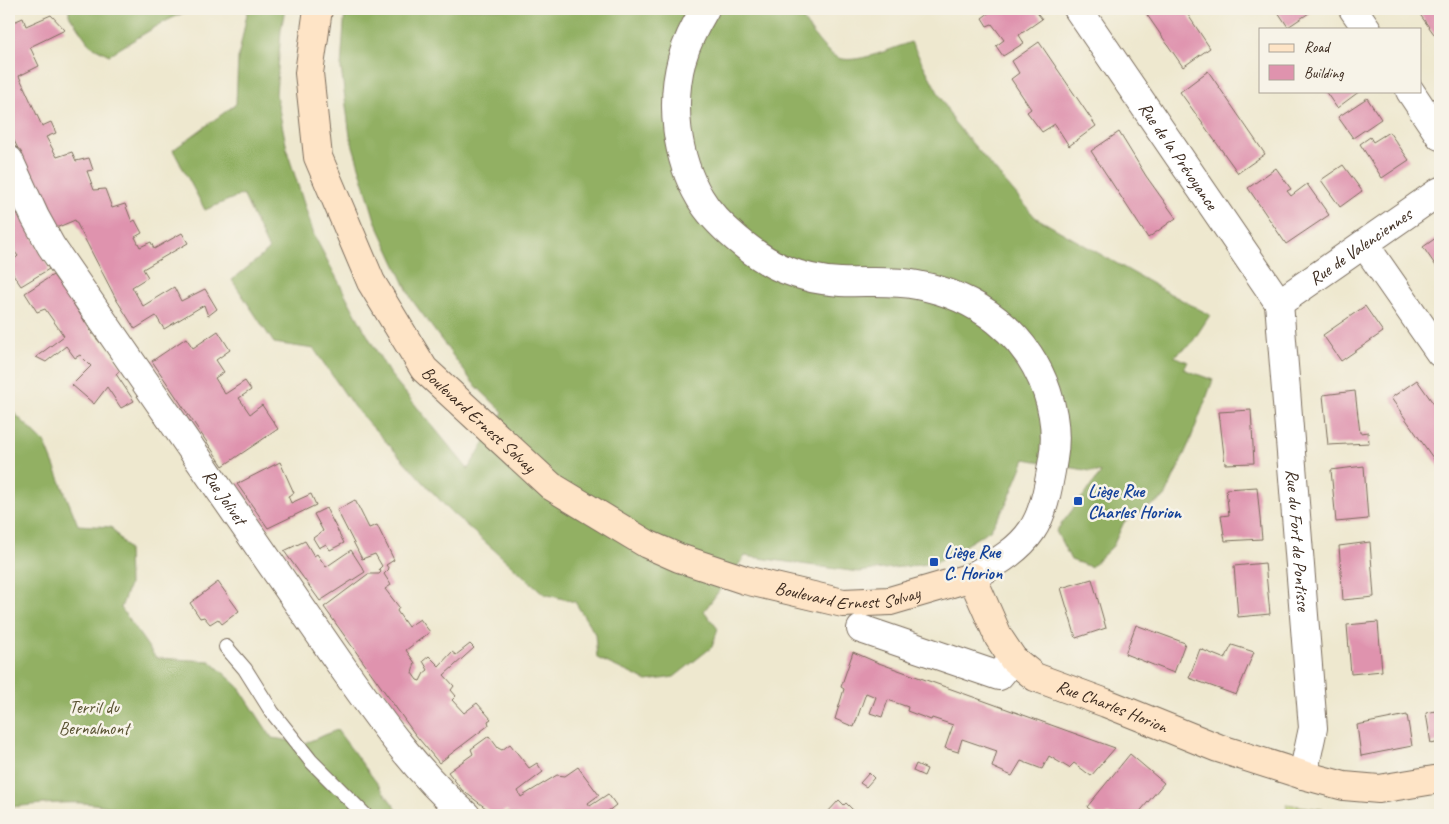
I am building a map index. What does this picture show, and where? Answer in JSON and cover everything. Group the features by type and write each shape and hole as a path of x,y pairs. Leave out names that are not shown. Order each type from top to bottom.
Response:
{"street":[{"name":"Boulevard Ernest Solvay","path":"318,9 309,73 318,157 371,282 424,369 551,486 647,544 679,558 745,580 843,603 890,601 972,577 1002,560 1024,542 1034,529 1041,515 1048,492 1055,446 1052,410 1044,382 1031,356 1013,333 991,315 969,302 942,291 914,284 839,282 809,277 782,268 760,256 738,240 719,221 700,199 686,169 679,145 676,114 677,90 682,59 694,29 705,9"},
{"name":"Rue de la Prévoyance","path":"1078,9 1279,303"},
{"path":"1353,9 1366,28"},
{"path":"1411,92 1440,136"},
{"name":"Rue Jolivet","path":"9,160 35,217 51,246 338,661 372,709 424,776 466,815"},
{"name":"Rue de Valenciennes","path":"1279,303 1440,191"},
{"path":"1364,244 1440,353"},
{"name":"Rue du Fort de Pontisse","path":"1279,303 1314,728 1303,775"},
{"name":"Rue Charles Horion","path":"972,577 998,638 1013,659 1035,677 1218,748 1344,786 1379,789 1440,779"},
{"path":"861,629 999,676 1013,659"}],"lane":[{"path":"226,647 245,669 272,712 305,754 365,815"}],"green space":[{"path":"69,9 191,9 162,23 109,55 90,45 69,15"},
{"path":"248,9 285,9 281,30 276,94 288,154 314,235 389,373 468,469 503,412 473,383 412,300 375,220 350,136 341,68 345,9 704,9 743,11 745,9 796,9 814,35 836,57 843,59 862,58 911,42 954,122 1035,217 1210,315 1191,344 1174,356 1188,362 1183,369 1213,380 1190,441 1165,497 1124,522 1113,546 1091,567 1071,560 1056,531 1101,473 1025,459 1007,503 990,530 936,563 858,572 745,556 704,611 718,629 712,647 674,677 647,681 597,658 595,634 575,602 544,594 450,511 354,407 314,349 274,343 232,280 269,250 243,194 205,210 173,150 236,104 238,58"},
{"name":"Terril du Bernalmont","path":"9,408 45,443 78,525 111,527 128,549 129,585 121,608 156,658 210,661 238,686 272,738 305,743 337,730 401,815 132,815 103,805 87,803 56,803 9,807"},
{"path":"1286,804 1361,815 1288,815"}],"building":[{"path":"994,9 1034,9 1042,19 1019,35 1024,43 1003,56 996,46 1004,40 992,24 987,26 982,18"},
{"path":"1143,9 1184,9 1210,48 1183,67"},
{"path":"1276,9 1315,9 1288,27"},
{"path":"1416,9 1440,9 1440,41 1439,41"},
{"path":"51,15 65,30 30,47 39,66 19,76 42,126 51,122 56,133 46,137 57,157 72,152 76,161 89,158 93,170 87,171 94,190 105,189 112,208 125,204 132,222 135,220 142,233 135,237 140,247 151,242 154,249 182,233 188,243 143,269 148,277 132,287 143,306 174,287 181,301 205,289 217,309 208,316 204,305 164,329 156,316 135,329 116,299 75,220 56,228 9,130 9,24 23,18 26,26"},
{"path":"1039,42 1096,126 1069,146 1055,124 1042,132 1027,112 1031,109 1011,79 1019,73 1012,61"},
{"path":"1208,71 1265,154 1238,173 1180,92"},
{"path":"1326,92 1359,92 1337,108"},
{"path":"1367,98 1381,119 1353,138 1338,117"},
{"path":"1119,132 1146,176 1176,218 1148,238 1091,151"},
{"path":"1389,132 1409,160 1382,178 1360,144 1370,137 1373,142"},
{"path":"1343,165 1362,191 1340,207 1321,180"},
{"path":"1276,168 1291,189 1287,191 1291,196 1307,184 1329,215 1286,244 1248,188"},
{"path":"9,190 49,269 21,286 9,268 9,264 18,256 11,247 9,248"},
{"path":"1440,235 1440,272 1423,247"},
{"path":"53,275 94,336 123,368 116,374 134,401 121,408 107,387 94,404 72,385 91,366 80,355 75,358 66,346 46,362 36,357 64,336 45,309 37,312 25,293"},
{"path":"1365,306 1383,332 1341,361 1323,335"},
{"path":"218,331 230,350 216,360 224,372 215,378 225,394 245,381 251,390 239,398 250,414 262,405 278,429 223,466 152,361 186,338 193,348"},
{"path":"1417,380 1440,413 1440,468 1391,398"},
{"path":"1355,391 1360,433 1368,432 1369,443 1328,445 1323,395"},
{"path":"1251,410 1254,463 1225,464 1219,412"},
{"path":"280,462 294,493 288,496 291,503 311,494 316,505 268,528 237,484"},
{"path":"1364,466 1368,519 1336,522 1331,470"},
{"path":"1257,487 1262,539 1225,541 1221,516 1229,515 1226,489"},
{"path":"355,500 369,528 377,525 394,560 386,565 389,569 384,574 391,585 385,589 399,607 397,611 408,627 420,619 430,632 406,650 415,663 412,673 417,680 420,681 428,670 423,661 429,656 439,666 452,652 456,655 470,644 474,648 444,675 454,686 451,690 456,696 452,700 464,713 477,703 491,719 488,721 489,725 439,763 414,733 324,607 368,574 379,574 381,572 379,569 382,566 375,554 362,559 337,510"},
{"path":"326,508 344,543 330,550 326,544 319,548 313,538 323,531 314,514"},
{"path":"305,541 314,556 317,554 326,567 351,550 365,572 320,601 284,551"},
{"path":"1370,542 1374,597 1343,600 1339,546"},
{"path":"1265,563 1270,614 1238,617 1234,566"},
{"path":"1092,579 1106,628 1076,638 1061,588"},
{"path":"218,582 239,611 222,624 218,619 210,624 204,617 200,618 190,603"},
{"path":"1378,622 1382,671 1351,674 1347,625"},
{"path":"1136,625 1185,643 1174,673 1125,654"},
{"path":"1232,645 1254,652 1236,695 1189,678 1200,649 1225,659"},
{"path":"853,652 1115,748 1091,776 1074,763 1069,768 1049,756 1042,769 1021,761 1012,776 992,767 997,751 962,739 958,752 945,748 953,725 932,718 931,720 907,711 908,707 888,700 882,717 870,713 876,697 866,693 854,727 835,719 844,689 841,687"},
{"path":"1440,710 1440,742 1431,744 1426,713"},
{"path":"1407,715 1412,746 1361,756 1357,725"},
{"path":"489,736 498,748 502,750 510,744 529,768 537,763 543,772 518,791 521,797 557,775 565,776 578,767 599,795 588,803 590,806 608,794 616,805 603,815 511,815 507,810 495,815 462,790 448,772 473,754 471,749"},
{"path":"1130,754 1164,783 1137,815 1097,815 1087,807"},
{"path":"916,764 927,769 924,776 913,771"},
{"path":"869,773 874,778 866,787 860,783"},
{"path":"839,800 844,805 846,803 856,815 826,814"}],"place":[{"name":"Liège Rue Charles Horion","path":"1078,501"},
{"name":"Liège Rue C. Horion","path":"934,562"}]}
